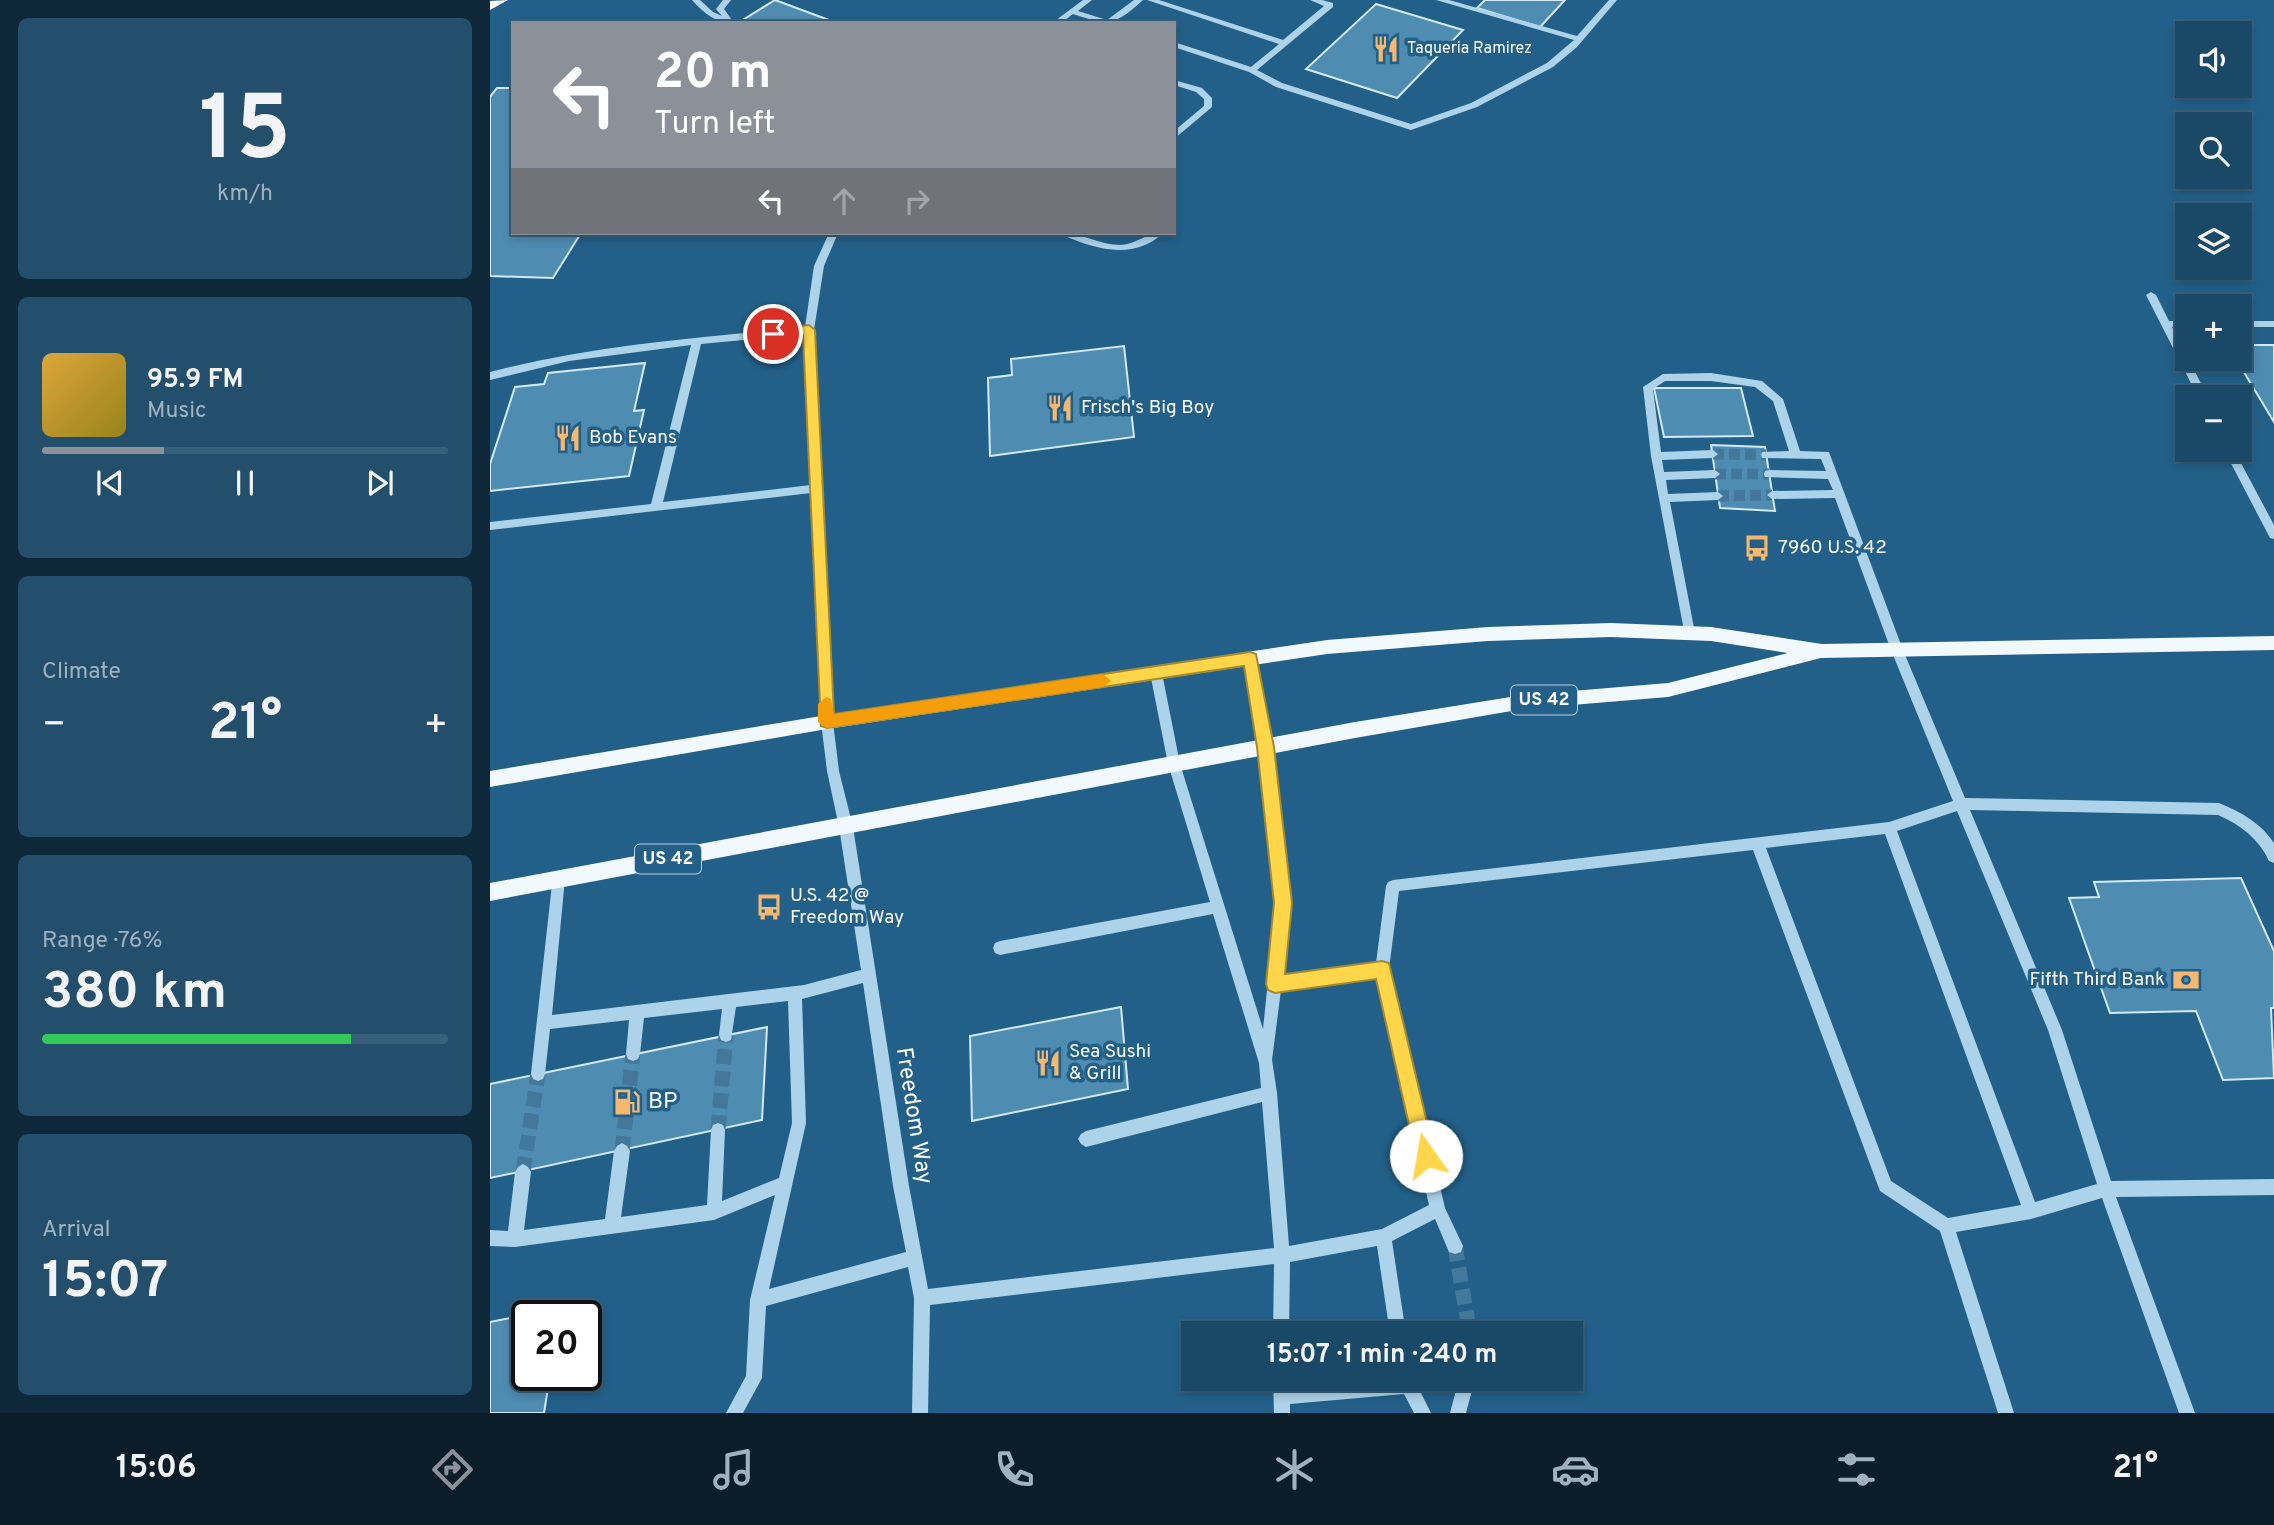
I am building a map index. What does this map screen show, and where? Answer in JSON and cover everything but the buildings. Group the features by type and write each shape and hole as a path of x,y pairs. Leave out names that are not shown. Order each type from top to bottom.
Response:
{"highway":[{"path":"490,6 500,0"}],"main road":[{"name":"US 42","path":"490,779 827,722 1250,659 1327,648 1488,634 1611,629 1689,633 1822,651 2274,643"},
{"name":"US 42","path":"490,892 1266,747 1523,702 1668,690 1822,651"}],"street":[{"path":"695,0 710,14 726,21"},
{"path":"727,0 720,9 729,21"},
{"path":"1059,21 1088,0"},
{"path":"1111,21 1139,0"},
{"path":"1152,0 1284,43"},
{"path":"1252,70 1330,5 1314,0"},
{"path":"1440,0 1579,39"},
{"path":"1176,45 1252,70 1279,85 1411,127 1474,105 1550,65 1579,39 1613,0"},
{"path":"1072,11 1102,21"},
{"path":"1176,83 1199,90 1208,98 1208,107 1176,134"},
{"name":"Freedom Way","path":"832,235 819,266 809,330 827,722 922,1298 920,1413"},
{"path":"1071,235 1110,249 1127,249 1146,243 1156,235"},
{"path":"2151,295 2197,385"},
{"path":"2165,324 2175,324"},
{"path":"2252,324 2274,324"},
{"path":"490,376 528,364 608,349 809,330"},
{"path":"656,507 697,341"},
{"path":"1689,633 1656,456 1648,387 1663,378 1711,377 1758,384 1778,400 1796,455"},
{"path":"1656,456 1713,454"},
{"path":"1766,455 1825,456 1898,650 2055,1030 2106,1189 2187,1413"},
{"path":"2235,462 2274,535"},
{"path":"1660,476 1715,474"},
{"path":"1769,474 1832,475"},
{"path":"490,526 815,489"},
{"path":"1772,495 1839,494"},
{"path":"1664,498 1718,496"},
{"path":"1250,659 1266,747 1283,903 1266,1063"},
{"path":"1156,673 1174,764 1266,1063 1282,1255 1281,1321"},
{"path":"1455,1247 1438,1209 1382,969 1392,886 1889,828 1960,804 2219,809 2240,817 2256,831 2274,857"},
{"path":"1889,828 2031,1211"},
{"path":"1756,842 1885,1186 1946,1226 2006,1413"},
{"path":"538,1074 558,879"},
{"path":"1000,948 1219,907"},
{"path":"1275,984 1382,969"},
{"path":"544,1023 795,993 868,975"},
{"path":"734,1413 754,1378 758,1300 799,1123 795,993"},
{"path":"726,1035 730,1001"},
{"path":"633,1054 637,1013"},
{"path":"1086,1139 1270,1093"},
{"path":"714,1212 718,1130"},
{"path":"612,1225 622,1152"},
{"path":"515,1239 523,1172"},
{"path":"490,1238 515,1239 714,1212 785,1183"},
{"path":"1946,1226 2031,1211 2106,1189 2274,1186"},
{"path":"922,1298 1282,1255 1384,1237 1438,1209"},
{"path":"1384,1237 1396,1321"},
{"path":"758,1300 914,1258"},
{"path":"1281,1396 1329,1391"},
{"path":"1410,1391 1423,1413"},
{"path":"1458,1413 1464,1391"}],"tunnel":[{"path":"1713,454 1766,455"},
{"path":"1715,474 1769,474"},
{"path":"1718,496 1772,495"},
{"path":"718,1130 726,1035"},
{"path":"622,1151 633,1054"},
{"path":"523,1172 538,1074"},
{"path":"1455,1246 1468,1321"}],"slow traffic":[{"path":"826,704 827,722 1103,681"}],"place":[{"name":"Taqueria Ramirez","path":"1386,49"},
{"name":"Frisch's Big Boy","path":"1060,408"},
{"name":"Bob Evans","path":"568,438"},
{"name":"7960 U.S. 42","path":"1757,548"},
{"name":"U.S. 42 @ Freedom Way","path":"769,907"},
{"name":"Fifth Third Bank","path":"2186,980"},
{"name":"Sea Sushi & Grill","path":"1048,1063"},
{"name":"BP","path":"627,1102"}],"route":[{"path":"773,334 809,330 827,722 1250,659 1266,747 1283,903 1275,984 1382,969 1426,1156"}]}
